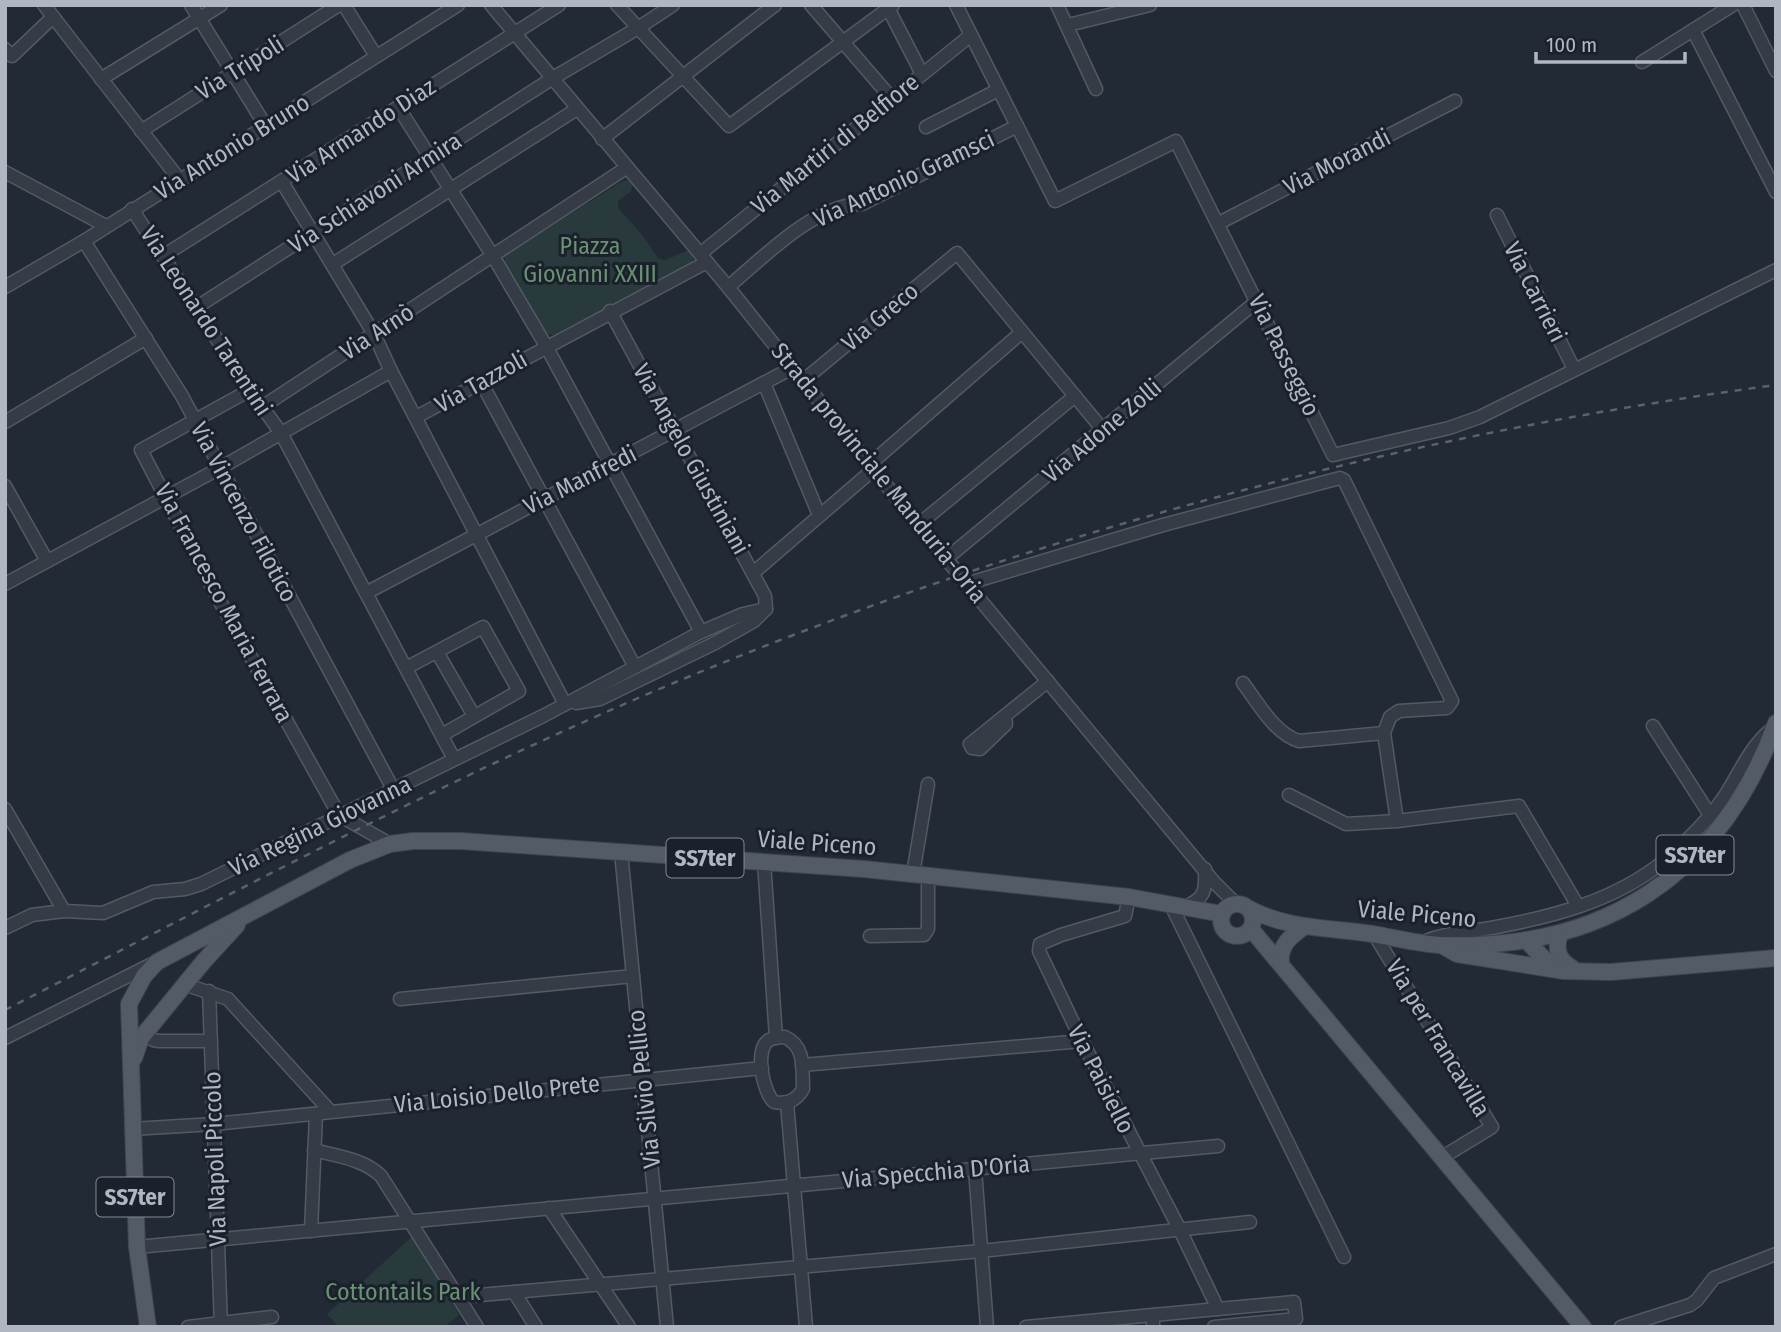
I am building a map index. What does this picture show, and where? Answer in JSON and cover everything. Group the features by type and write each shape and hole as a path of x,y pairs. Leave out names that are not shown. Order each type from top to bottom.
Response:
{"main road":[{"name":"Viale Piceno","path":"252,910 350,860 390,844 461,841 920,875 1129,897 1177,906 1202,916 1374,934 1440,945 1523,941 1560,933 1627,908 1657,889 1726,822 1764,756 1775,725"},
{"name":"SS7ter","path":"148,1327 137,1247 129,1010 144,975 157,962 252,910"},
{"name":"SS7ter","path":"131,1067 141,1038 184,984 252,910"},
{"path":"1237,919 1281,963 1583,1327"},
{"path":"1281,963 1280,954 1298,925"},
{"path":"1560,933 1557,952 1560,959 1574,969"},
{"path":"1523,941 1545,960 1574,969"},
{"path":"1523,941 1521,954 1533,967"},
{"path":"1440,945 1457,954 1533,967 1611,972 1776,958"},
{"path":"188,946 202,951 204,961"},
{"path":"129,1010 139,1025 156,1020"}],"street":[{"path":"44,5 179,179"},
{"path":"191,5 265,125"},
{"path":"101,79 221,5"},
{"path":"342,5 376,56"},
{"name":"Via Tripoli","path":"141,131 342,5"},
{"name":"Via Antonio Bruno","path":"6,286 84,241 458,5"},
{"name":"Strada provinciale Manduria-Oria","path":"491,5 794,367 918,525 1205,869 1237,919"},
{"name":"Via Armando Diaz","path":"163,256 559,5"},
{"path":"617,5 729,126 890,7 922,74"},
{"name":"Via Schiavoni Armira","path":"197,307 553,78 673,5"},
{"path":"603,139 775,5"},
{"path":"811,5 893,100"},
{"name":"Via Passeggio","path":"956,5 1055,201 1176,141 1332,455 1449,428 1480,417 1776,270"},
{"path":"1057,5 1096,89"},
{"path":"1068,25 1150,5"},
{"path":"1643,62 1733,5"},
{"path":"1743,5 1776,71"},
{"path":"5,50 12,56 53,17"},
{"path":"1693,30 1776,192"},
{"name":"Via Martiri di Belfiore","path":"703,258 971,35"},
{"path":"926,127 998,90"},
{"name":"Via Morandi","path":"1219,223 1455,101"},
{"path":"398,107 493,256 546,346 701,632"},
{"path":"333,264 577,109"},
{"name":"Via Antonio Gramsci","path":"727,287 819,216 848,204 862,204 1017,126"},
{"path":"493,256 626,168"},
{"path":"5,172 106,226"},
{"path":"282,182 374,334 565,704 600,699 715,643 754,621 766,609"},
{"name":"Via Leonardo Tarentini","path":"132,209 281,433 454,759"},
{"name":"Via Carrieri","path":"1497,215 1574,369"},
{"name":"Via Vincenzo Filotico","path":"84,241 195,420 394,789"},
{"name":"Via Greco","path":"804,380 957,253 1022,332"},
{"name":"Via Arnò","path":"262,408 493,256"},
{"path":"546,346 703,258"},
{"name":"Via Adone Zolli","path":"946,559 1257,301"},
{"name":"Via Angelo Giustiniani","path":"610,311 765,596 766,609"},
{"path":"752,573 1022,332 1103,430"},
{"path":"5,422 146,338"},
{"name":"Via Tazzoli","path":"416,417 546,346"},
{"name":"Via Manfredi","path":"366,593 794,367"},
{"path":"5,584 220,468 391,371"},
{"path":"481,382 635,667"},
{"path":"764,383 819,515"},
{"name":"Via Francesco Maria Ferrara","path":"250,390 141,450 218,598 339,815"},
{"path":"918,525 1075,396"},
{"path":"969,586 976,581 1163,525 1340,478 1344,480 1452,701 1447,708 1399,711 1390,717 1384,733 1397,821"},
{"path":"5,486 47,561"},
{"name":"Via Regina Giovanna","path":"5,928 32,915 64,911 103,913 153,892 185,890 565,704 701,632 743,614 766,609"},
{"path":"406,668 483,628 519,691 442,735"},
{"path":"437,652 474,716"},
{"path":"1005,718 1048,681"},
{"path":"1243,683 1281,731 1290,738 1299,741 1384,733"},
{"path":"1423,942 1441,935 1491,928 1607,897 1662,862 1710,815 1757,744 1775,725"},
{"path":"1653,726 1710,815"},
{"path":"870,936 924,935 928,929 920,875 928,784"},
{"path":"1289,795 1346,824 1397,821 1519,806 1578,906"},
{"path":"5,809 64,911"},
{"path":"339,815 390,844"},
{"name":"Via Silvio Pellico","path":"621,852 667,1327"},
{"path":"764,862 776,1038"},
{"path":"1205,869 1206,889 1199,899 1177,906 1344,1257"},
{"name":"Via Paisiello","path":"1129,897 1125,916 1061,935 1040,944 1039,951 1218,1309"},
{"name":"Via per Francavilla","path":"1374,934 1492,1127 1441,1158"},
{"path":"5,1038 157,962"},
{"path":"400,999 633,976"},
{"path":"184,984 229,999 330,1111"},
{"path":"111,985 126,995 129,1010"},
{"name":"Via Napoli Piccolo","path":"209,991 221,1325"},
{"path":"785,1037 794,1041 800,1050 802,1065 803,1088 799,1095 786,1103 774,1102 768,1097 762,1068 762,1048 769,1040 785,1037"},
{"path":"153,1040 211,1041"},
{"path":"802,1065 1082,1041"},
{"name":"Via Loisio Dello Prete","path":"132,1129 214,1124 643,1078 762,1068"},
{"path":"786,1103 806,1327"},
{"path":"311,1231 316,1114"},
{"name":"Via Specchia D'Oria","path":"137,1247 1218,1146"},
{"path":"314,1150 373,1168 381,1176 477,1327"},
{"path":"975,1169 987,1327"},
{"path":"549,1208 629,1327"},
{"path":"457,1297 981,1251 1250,1222"},
{"path":"1621,1327 1690,1305 1714,1278 1776,1254"},
{"path":"514,1292 536,1327"},
{"path":"1026,1327 1153,1321 1218,1309 1294,1302 1296,1320 1214,1327"},
{"path":"187,1327 272,1317"}],"green space":[{"name":"Piazza Giovanni XXIII","path":"627,180 633,185 630,192 618,201 618,208 658,258 665,260 689,250 693,257 692,264 553,335 546,334 506,266 504,256"},
{"name":"Cottontails Park","path":"413,1236 459,1315 445,1327 339,1327 327,1314"}],"railway":[{"path":"5,1010 343,837 601,714 819,625 952,578 1222,496 1359,461 1497,431 1776,385"}]}
